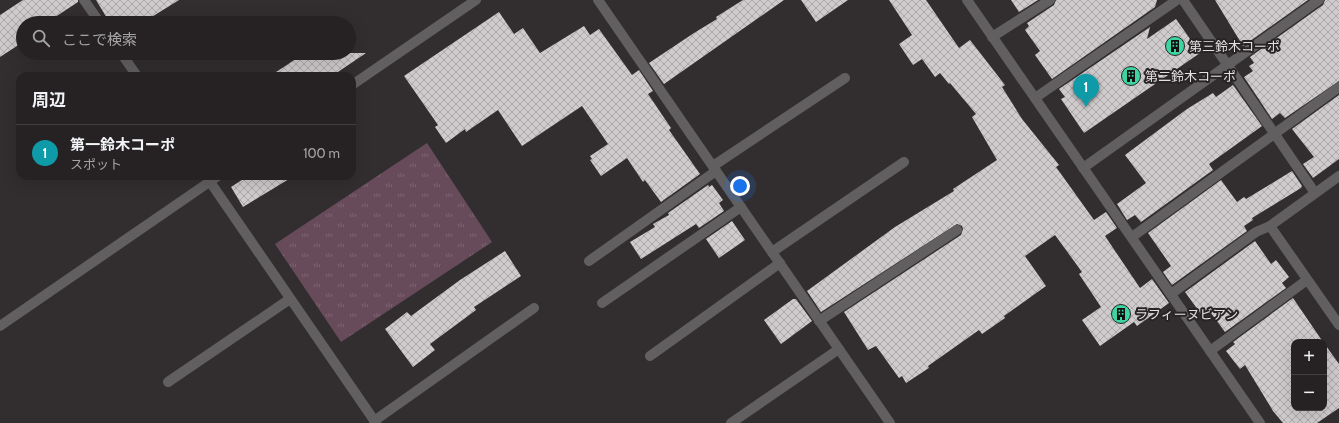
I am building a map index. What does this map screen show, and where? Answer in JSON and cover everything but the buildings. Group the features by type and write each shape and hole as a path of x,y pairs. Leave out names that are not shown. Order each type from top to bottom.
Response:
{"street":[{"path":"84,0 95,16"},
{"path":"356,81 476,0"},
{"path":"598,0 890,423"},
{"path":"967,0 1260,423"},
{"path":"992,38 1050,0"},
{"path":"1035,98 1177,0"},
{"path":"1183,0 1315,193"},
{"path":"1083,168 1319,0"},
{"path":"126,60 134,72"},
{"path":"589,261 714,168 845,78"},
{"path":"1132,237 1339,87"},
{"path":"772,252 904,162"},
{"path":"1171,294 1256,232 1270,226 1339,176"},
{"path":"0,326 208,180"},
{"path":"212,180 290,299 375,422 534,308"},
{"path":"602,303 741,207"},
{"path":"1270,226 1339,325"},
{"path":"820,321 957,230"},
{"path":"650,356 780,263"},
{"path":"1210,351 1307,280"},
{"path":"168,382 290,299"},
{"path":"731,423 839,348"}],"green space":[{"path":"427,143 492,242 341,342 275,244"}],"place":[{"name":"第三鈴木コーポ","path":"1175,46"},
{"name":"第二鈴木コーポ","path":"1131,76"},
{"name":"第一鈴木コーポ","path":"1086,107"},
{"name":"ラフィーヌビアン","path":"1121,314"}]}
